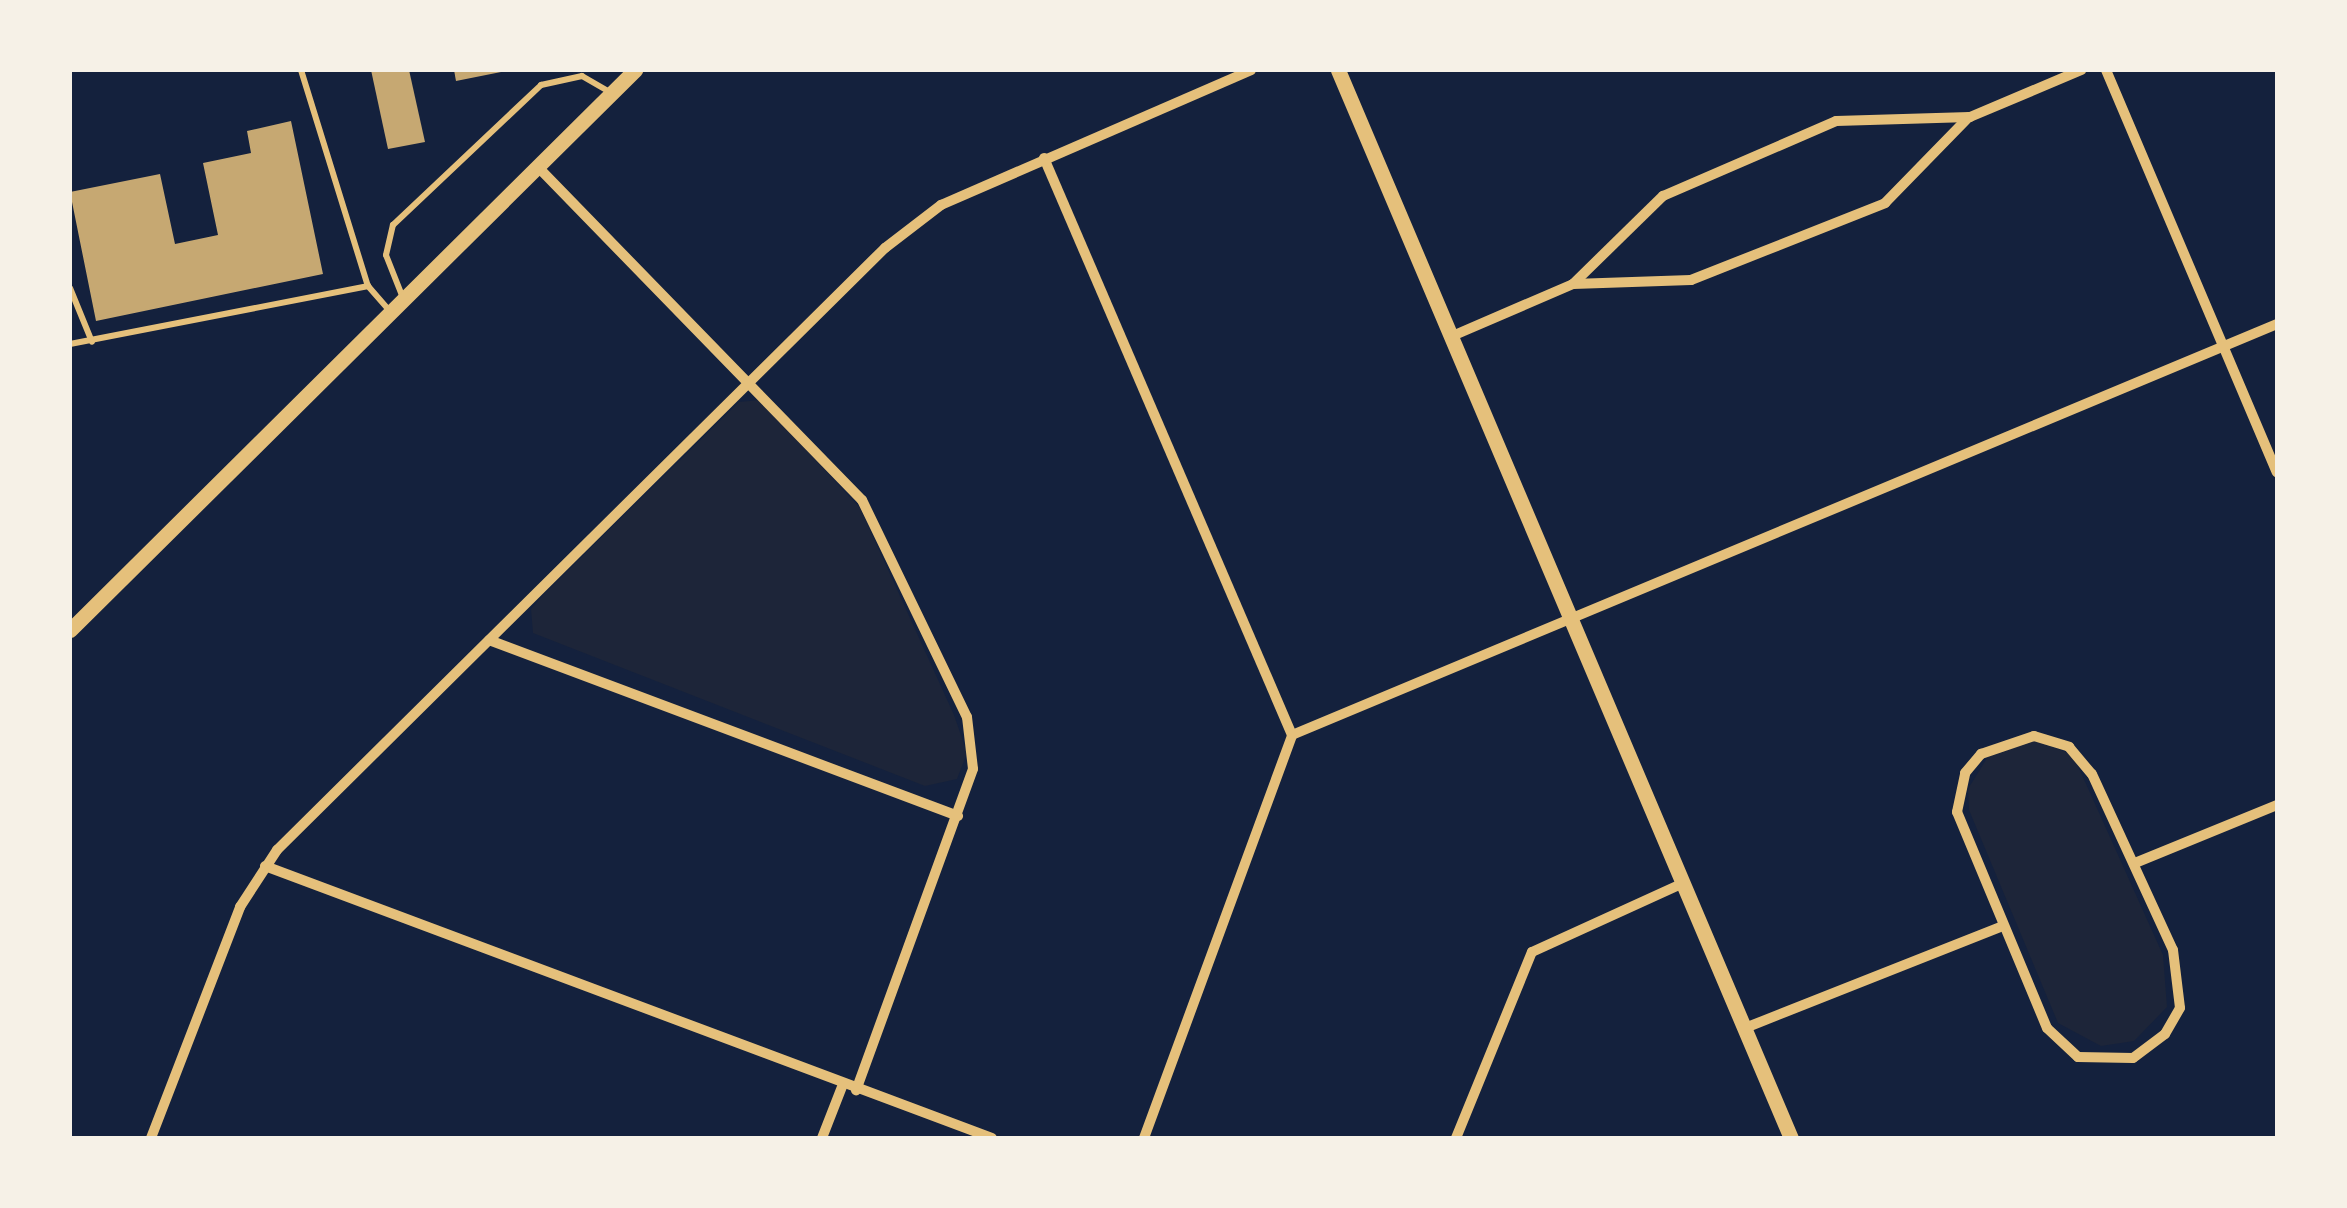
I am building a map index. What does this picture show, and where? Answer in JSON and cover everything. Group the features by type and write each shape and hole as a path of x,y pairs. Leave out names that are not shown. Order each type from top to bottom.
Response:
{"street":[{"path":"70,630 635,70"},
{"path":"151,1138 265,866 914,221 1044,158 1252,70"},
{"path":"1338,70 1791,1138"},
{"path":"1572,284 1653,202 1836,121 1970,117 2081,70"},
{"path":"2106,70 2277,472"},
{"path":"1450,337 1572,284 1691,280 1885,203 1970,117"},
{"path":"1044,158 1292,735 1144,1138"},
{"path":"536,166 752,380 862,500 932,636 974,745 958,816 856,1090"},
{"path":"1292,735 1573,622 2277,324"},
{"path":"489,640 958,816"},
{"path":"2034,736 2068,747 2135,864 2182,981 2173,1022 2133,1058 2106,1062 2066,1050 2003,926 1957,812 1965,773 1990,747 2034,736"},
{"path":"2135,864 2277,805"},
{"path":"265,866 992,1138"},
{"path":"1456,1138 1532,952 1681,884"},
{"path":"1745,1028 2003,926"},
{"path":"822,1138 843,1084"}],"lane":[{"path":"301,70 368,286 390,311"},
{"path":"404,298 386,255 393,225 541,86 582,76 611,93"},
{"path":"70,344 368,286"},
{"path":"70,288 92,342"}],"shaded area":[{"path":"760,400 860,508 954,715 967,753 957,779 925,786 533,633 531,609 543,595 739,402"},
{"path":"2032,739 2073,755 2163,955 2167,1007 2134,1041 2101,1046 2058,1023 1969,810 1968,789 1989,755"}],"building":[{"path":"371,70 409,70 425,142 388,149"},
{"path":"454,70 501,70 501,72 456,81"},
{"path":"291,121 323,274 96,321 70,192 160,174 175,244 218,235 203,163 251,153 247,131"}]}
